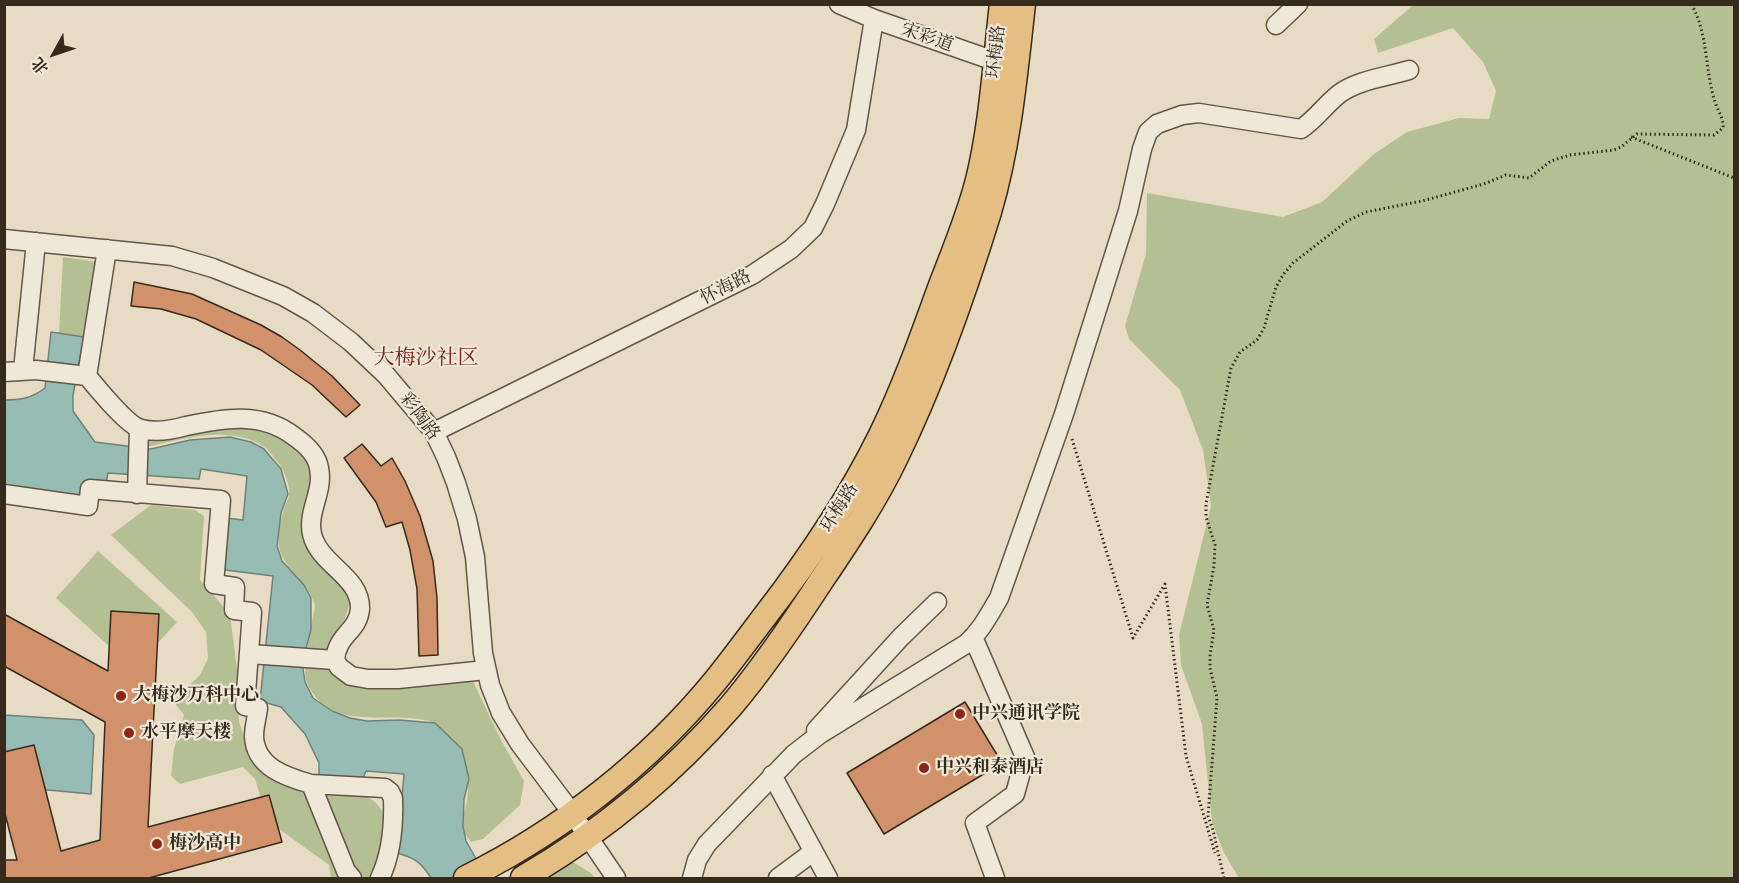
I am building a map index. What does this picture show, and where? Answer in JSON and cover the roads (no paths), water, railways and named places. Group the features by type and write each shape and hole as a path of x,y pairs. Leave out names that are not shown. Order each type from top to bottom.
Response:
{"main road":[{"name":"环梅路","path":"523,879 589,837 636,800 661,778 732,705 796,619 846,544 881,485 925,390 982,235 1002,160 1011,116 1002,4"},
{"name":"环梅路","path":"476,873 538,838 600,793 648,751 716,681 804,564 832,522 864,468 910,368 972,200 1023,4"}],"street":[{"name":"宋彩道","path":"839,4 874,19 1006,65"},
{"path":"1276,25 1298,4"},
{"name":"怀海路","path":"434,432 752,276 791,249 813,228 856,130 874,19"},
{"path":"794,754 820,735 966,644 986,622 999,598 1064,414 1128,211 1148,132 1157,124 1182,115 1199,113 1301,129 1312,122 1338,95 1350,87 1409,70"},
{"name":"彩陶路","path":"4,239 172,256 213,268 283,296 313,313 351,342 386,375 434,432 451,468 467,519 475,557 483,653 495,700 509,727 589,837 616,879"},
{"path":"23,370 36,242"},
{"path":"87,376 107,249"},
{"path":"4,372 23,370 87,376 139,437 137,494"},
{"path":"139,437 158,431 230,418 254,418 282,427 306,446 319,466 321,485 310,517 312,537 322,554 349,581 358,594 360,609 355,625 338,643 327,660"},
{"path":"4,494 88,506 90,489 221,500 214,584 235,587 234,610 252,612 245,706 258,708 254,738 260,755 269,767 285,777 311,783 385,788 390,792 393,798 391,845 380,879"},
{"path":"692,879 697,860 707,844 794,754 901,637 937,602"},
{"path":"973,637 1025,757 1015,794 975,823 995,879"},
{"path":"250,654 327,660 351,675 368,679 399,679 486,670"},
{"path":"772,776 828,879"},
{"path":"311,783 346,871 352,879"},
{"path":"778,879 813,852"}],"water":[{"path":"51,332 84,337 73,395 73,411 95,442 151,449 190,440 230,437 251,442 264,449 281,469 288,494 281,513 277,546 282,561 304,585 311,598 311,630 302,662 305,682 313,698 332,711 350,718 367,721 399,720 435,723 462,749 469,779 464,799 463,826 466,841 487,878 431,878 417,861 397,853 404,774 366,771 361,783 319,777 319,763 305,734 281,707 260,701 273,576 225,570 226,518 243,520 247,476 201,469 199,479 108,473 106,484 84,482 82,498 5,486 4,400 26,398 45,388"},
{"path":"4,715 82,720 94,735 91,794 5,786"}],"place":[{"name":"大梅沙万科中心","path":"121,696"},
{"name":"中兴通讯学院","path":"960,714"},
{"name":"水平摩天楼","path":"129,733"},
{"name":"中兴和泰酒店","path":"924,768"},
{"name":"梅沙高中","path":"157,844"}],"district":[{"name":"大梅沙社区","path":"426,359"}]}
